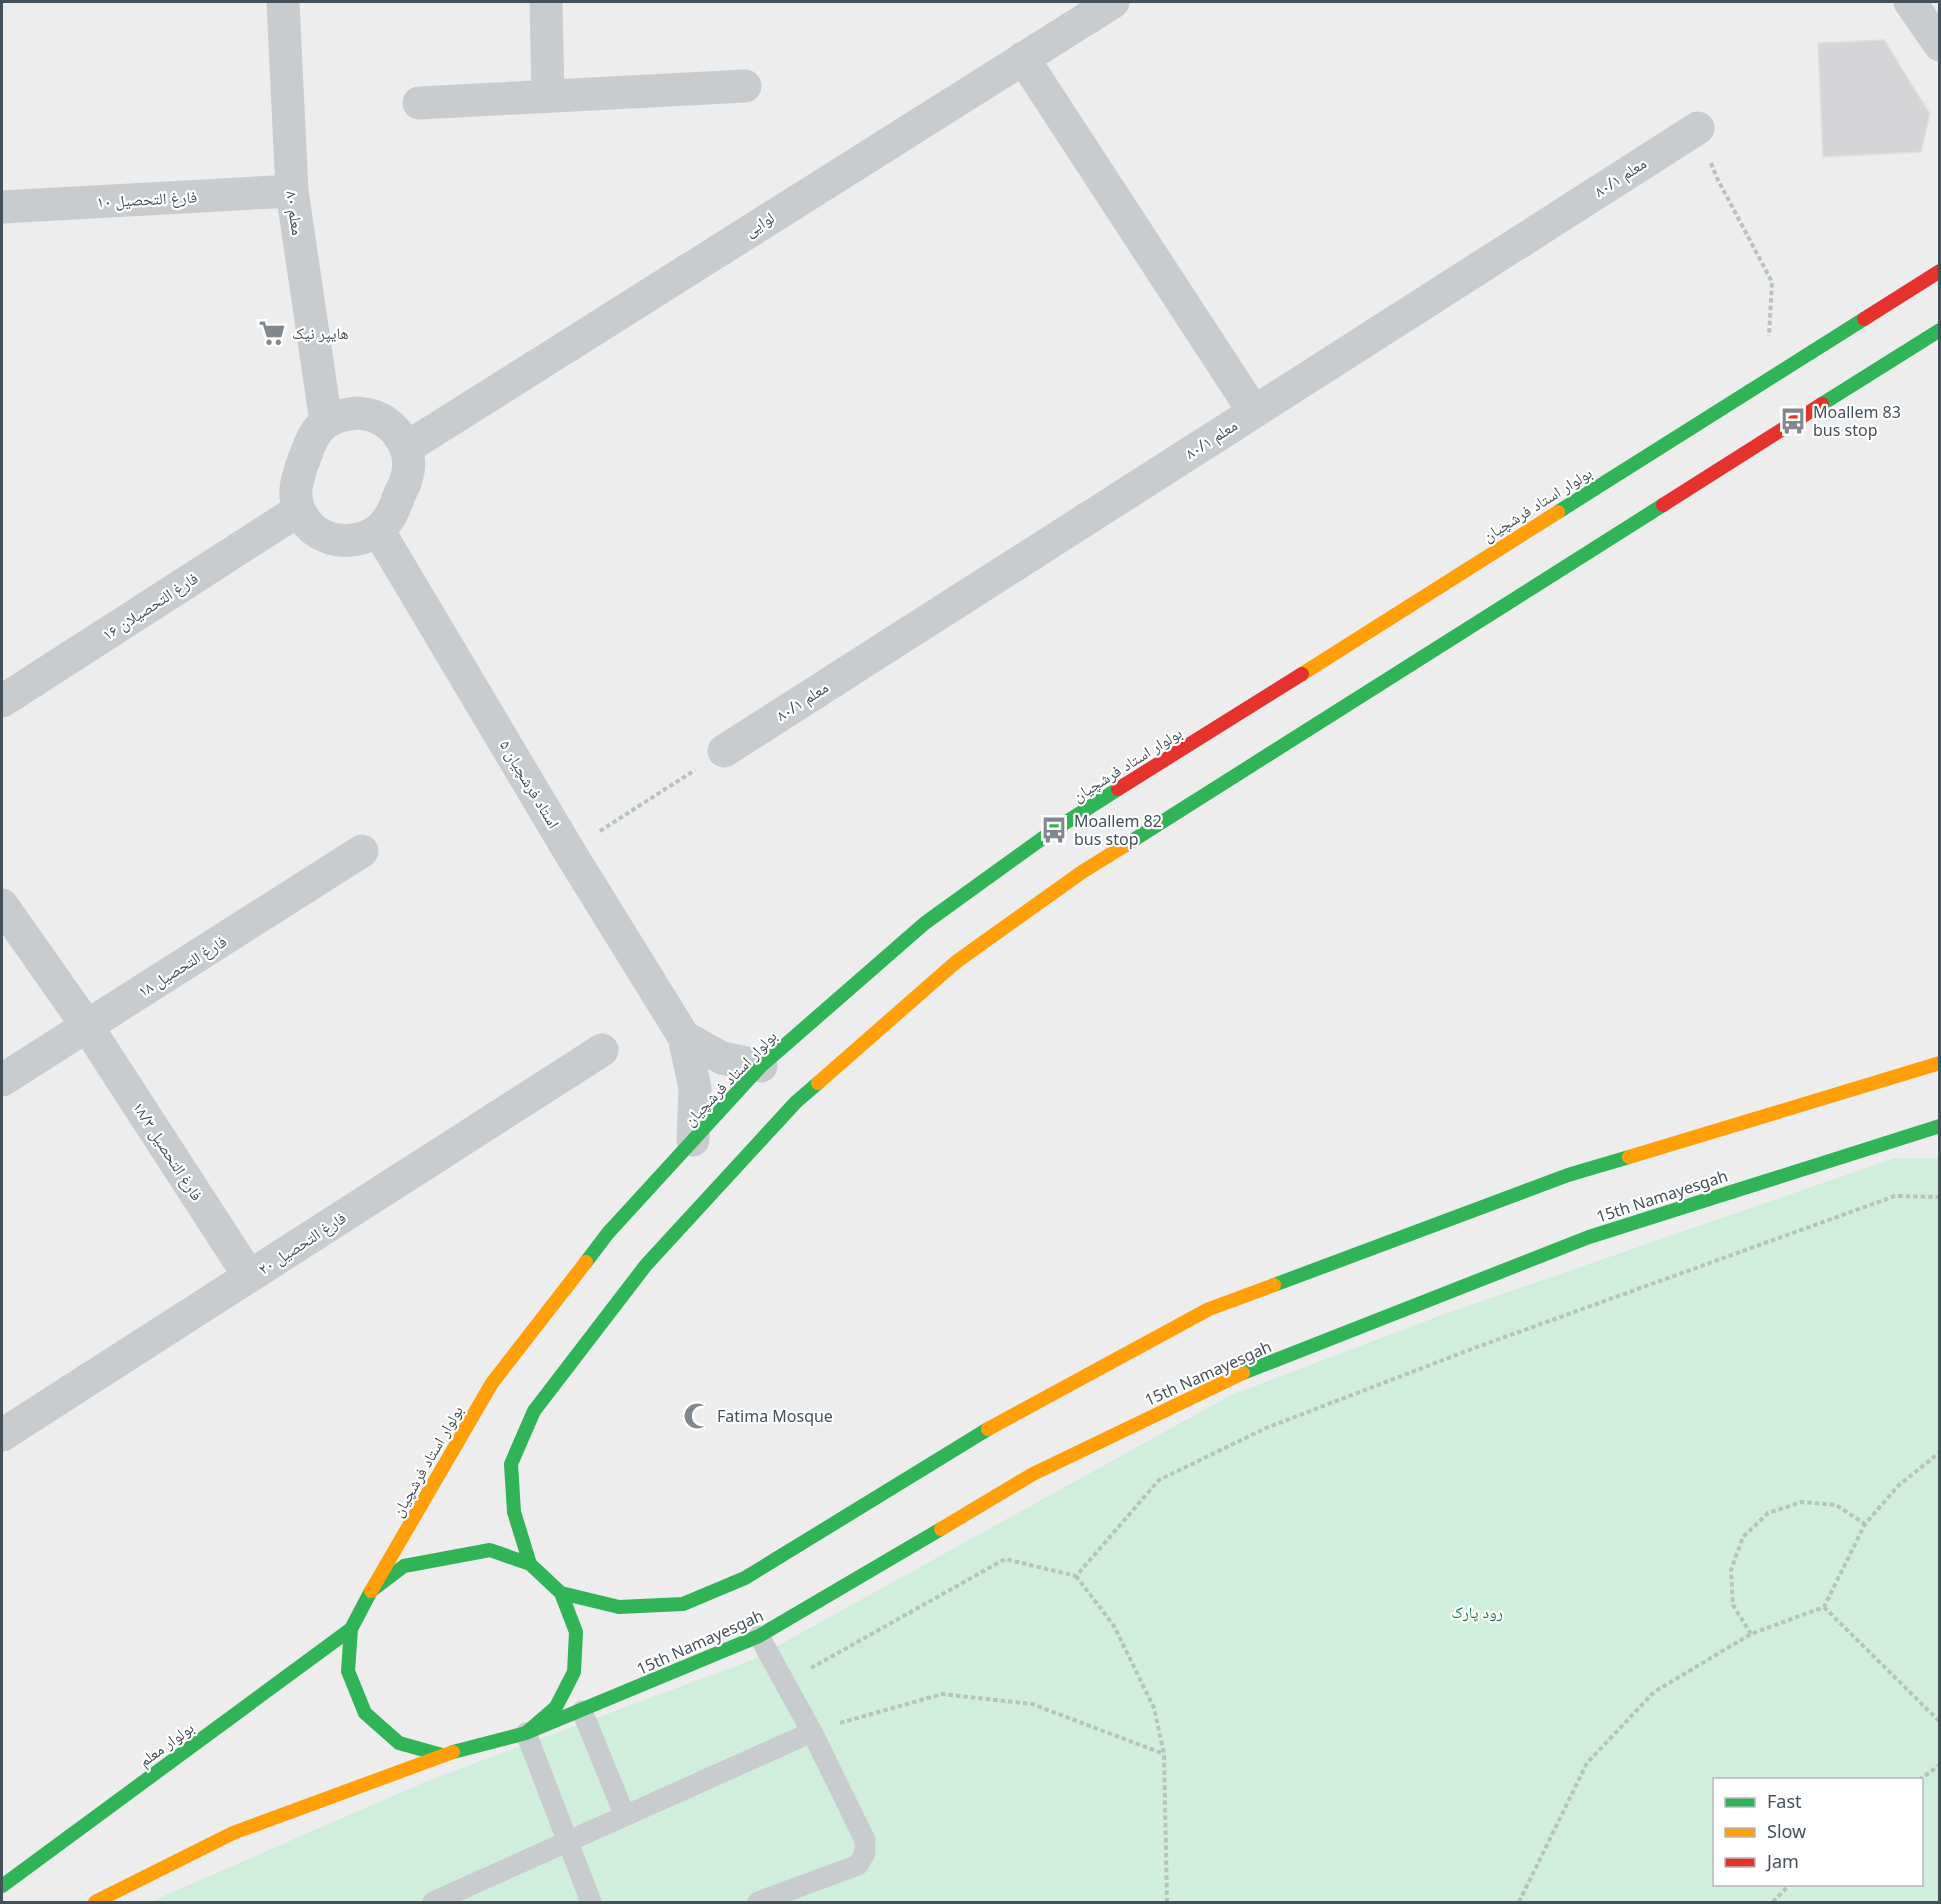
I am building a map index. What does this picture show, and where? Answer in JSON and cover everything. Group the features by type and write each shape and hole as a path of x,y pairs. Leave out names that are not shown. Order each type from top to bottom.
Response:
{"street":[{"name":"معلم ۸۰","path":"283,2 292,191 326,422"},
{"path":"546,2 548,96"},
{"name":"لوایی","path":"406,448 1113,2"},
{"path":"1910,2 1940,45"},
{"path":"1023,58 1254,412"},
{"path":"419,103 745,86"},
{"name":"معلم ۸۰/۱","path":"724,751 1698,128"},
{"name":"فارغ التحصیل ۱۰","path":"2,207 292,191"},
{"name":"بولوار استاد فرشچیان","path":"351,1629 492,1383 608,1233 761,1066 925,923 1054,830 1767,378 1940,271"},
{"path":"530,1564 514,1512 511,1464 534,1411 646,1265 796,1102 814,1086 956,962 1082,872 1940,330"},
{"path":"358,413 375,416 394,430 406,448 408,476 389,518 378,530 364,538 348,541 332,539 318,533 306,523 295,496 295,481 314,433 326,422 342,415 358,413"},
{"name":"فارغ التحصیلان ۱۶","path":"2,701 299,510"},
{"name":"استاد فرشچیان ۵","path":"378,530 569,851 684,1037 695,1089 693,1140"},
{"name":"فارغ التحصیل ۱۸","path":"2,1080 362,851"},
{"name":"فارغ التحصیل ۱۸/۳","path":"2,905 87,1026 249,1276"},
{"name":"استاد فرشچیان ۵","path":"684,1037 722,1058 761,1066"},
{"name":"فارغ التحصیل ۲۰","path":"2,1435 602,1050"},
{"path":"561,1593 619,1606 683,1604 745,1578 1002,1420 1209,1309 1568,1175 1940,1063"},
{"name":"15th Namayesgah","path":"442,1755 526,1733 759,1636 1033,1474 1236,1376 1589,1237 1940,1126"},
{"path":"371,1591 404,1566 490,1550 530,1564 561,1593 576,1632 574,1672 556,1707 526,1733"},
{"path":"351,1629 348,1671 365,1713 399,1743 442,1755"},
{"name":"بولوار معلم","path":"2,1886 351,1629"},
{"path":"95,1902 233,1833 442,1755"}],"lane":[{"path":"758,1902 858,1865 865,1853 865,1840 812,1732 759,1636"},
{"path":"582,1711 625,1816"},
{"path":"433,1902 812,1732"},
{"path":"526,1733 591,1902"}],"path":[{"path":"1698,128 1717,178 1772,282 1767,378"},
{"path":"569,851 724,751"},
{"path":"1076,1576 1159,1480 1266,1428 1469,1350 1895,1196 1940,1197"},
{"path":"1519,1902 1587,1763 1654,1692 1751,1634 1824,1607 1865,1524 1898,1486 1940,1452"},
{"path":"1751,1634 1733,1605 1731,1570 1743,1537 1768,1513 1802,1502 1836,1505 1865,1524"},
{"path":"784,1683 1005,1559 1076,1576 1114,1626 1155,1708 1164,1754 1167,1902"},
{"path":"1824,1607 1940,1722"},
{"path":"812,1732 942,1694 1032,1704 1164,1754"},
{"path":"1920,1778 1940,1765"},
{"path":"1773,1902 1788,1886"}],"green space":[{"name":"رود پارک","path":"1895,1158 1939,1158 1939,1902 150,1902 427,1781 752,1660 1231,1395 1439,1316"}],"building":[{"path":"1884,40 1930,114 1921,152 1823,157 1818,43"}],"traffic: fast":[{"path":"1558,512 1864,319"},
{"path":"1822,404 1940,330"},
{"path":"1124,846 1663,505"},
{"path":"586,1262 608,1233 761,1066 925,923 1054,830 1118,789"},
{"path":"530,1564 514,1512 511,1464 534,1411 646,1265 796,1102 818,1083"},
{"path":"1243,1373 1589,1237 1940,1126"},
{"path":"1274,1285 1568,1175 1629,1157"},
{"path":"561,1593 619,1607 683,1604 745,1578 988,1429"},
{"path":"528,1732 759,1636 941,1529"},
{"path":"442,1755 399,1743 365,1713 348,1671 351,1629 371,1591 404,1566 490,1550 530,1564 561,1593 576,1632 574,1672 556,1707 526,1733 453,1752"},
{"path":"2,1886 351,1629"}],"traffic: slow":[{"path":"1302,674 1558,512"},
{"path":"818,1083 956,962 1082,872 1124,846"},
{"path":"1629,1157 1940,1063"},
{"path":"371,1591 492,1383 586,1262"},
{"path":"988,1429 1209,1309 1274,1285"},
{"path":"941,1529 1033,1474 1243,1373"},
{"path":"95,1902 233,1833 453,1752"}],"traffic: jam":[{"path":"1864,319 1940,271"},
{"path":"1663,505 1822,404"},
{"path":"1118,789 1302,674"}],"place":[{"name":"هایپر نیک","path":"272,333"},
{"name":"Moallem 83 bus stop","path":"1793,421"},
{"name":"Moallem 82 bus stop","path":"1054,830"},
{"name":"Fatima Mosque","path":"697,1416"}]}
